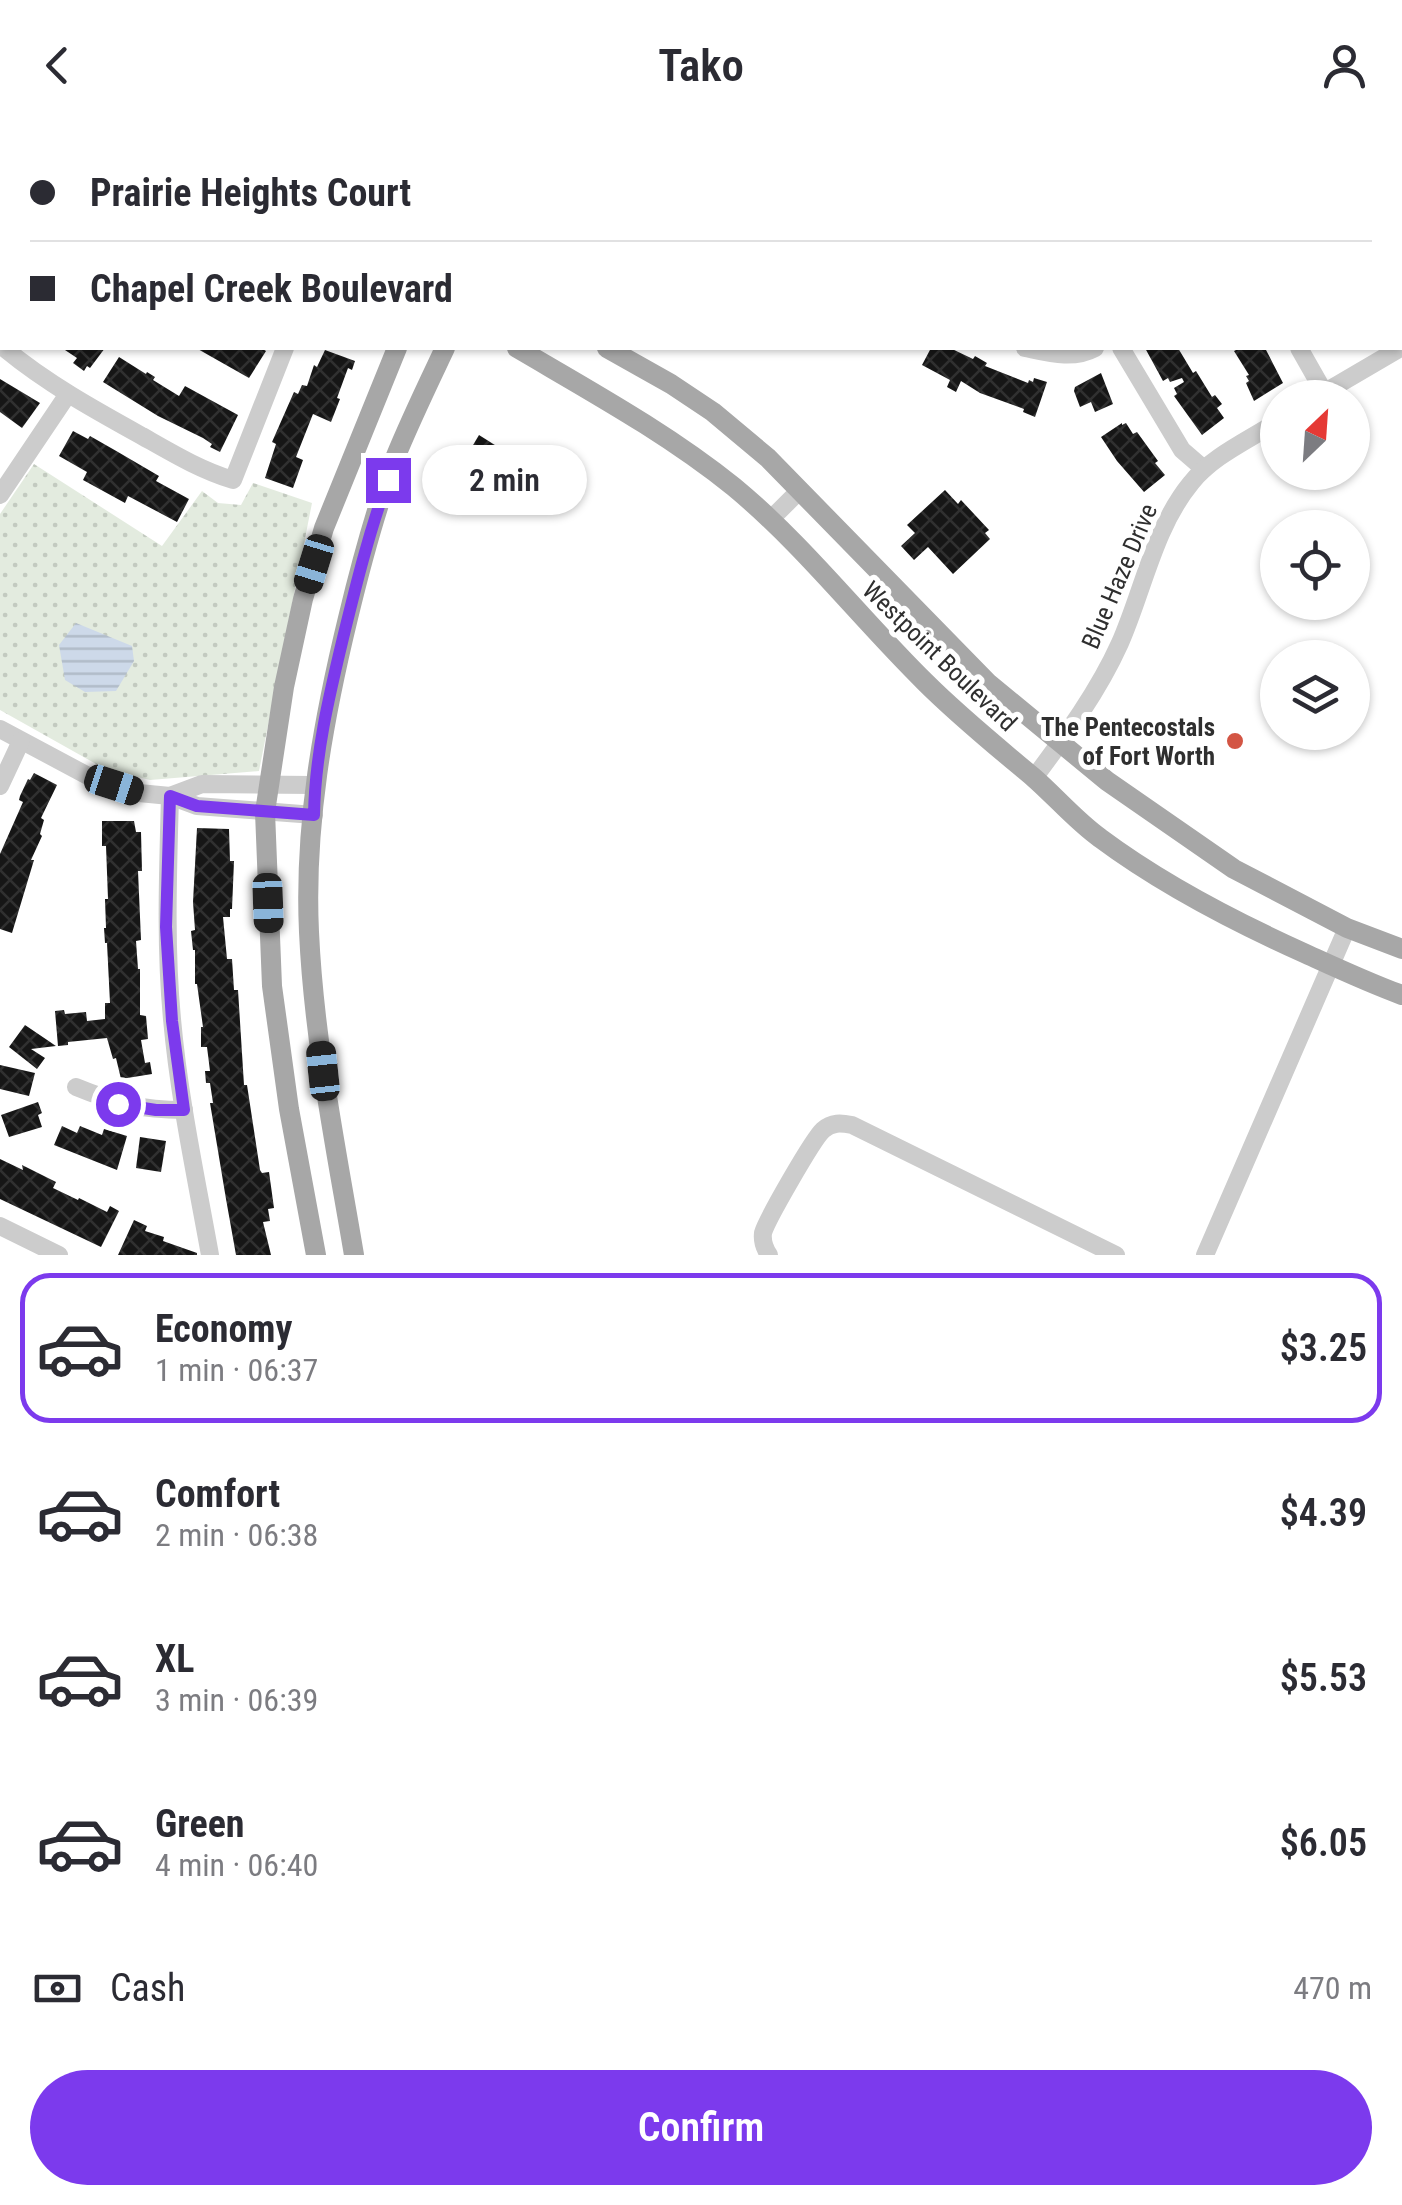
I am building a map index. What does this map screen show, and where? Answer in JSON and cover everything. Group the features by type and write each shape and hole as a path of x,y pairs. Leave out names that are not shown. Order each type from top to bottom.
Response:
{"main road":[{"path":"316,1255 288,1110 272,986 265,812 284,686 303,599 324,528 395,350"},
{"name":"Westpoint Boulevard","path":"520,350 687,452 770,519 924,680 1096,836 1201,904 1402,995"},
{"name":"Westpoint Boulevard","path":"611,350 712,412 768,458 988,683 1108,781 1234,869 1347,928 1402,949"},
{"path":"354,1255 323,1071 312,978 309,928 314,786 328,700 360,568 395,458 440,357"}],"street":[{"path":"8,350 68,394 207,472 233,480 284,350"},
{"path":"1037,350 1067,355 1093,350"},
{"path":"1122,350 1182,450 1204,469"},
{"path":"1299,350 1313,380"},
{"path":"1346,380 1397,350"},
{"path":"0,494 68,394"},
{"name":"Blue Haze Drive","path":"1034,778 1093,696 1120,642 1176,503 1204,469 1260,433"},
{"path":"770,519 800,490"},
{"path":"0,729 90,777 139,793 170,796 197,806 314,815"},
{"path":"0,786 22,741"},
{"path":"170,796 202,784 314,786"},
{"path":"170,796 166,927 172,1021 210,1255"},
{"path":"1206,1255 1347,928"},
{"path":"76,1087 118,1104 184,1110"},
{"path":"770,1255 765,1250 763,1232 806,1152 824,1128 838,1122 852,1125 1116,1255"},
{"path":"0,1226 59,1255"}],"shaded area":[{"path":"34,464 162,546 202,491 218,503 241,505 253,483 312,503 259,771 150,780 105,769 0,710 0,514"}],"water":[{"path":"76,623 132,646 134,661 116,691 85,692 65,680 59,645"}],"building":[{"path":"65,350 104,350 84,371 73,363 77,358"},
{"path":"200,350 264,350 249,378"},
{"path":"325,350 355,361 352,370 348,368 331,422 313,414 296,457 303,460 293,488 265,478 276,444 272,442 294,392 298,394 302,385 307,386 314,365 317,367"},
{"path":"930,350 954,350 973,359 975,356 987,363 985,366 1028,383 1034,378 1047,382 1035,417 961,381 956,392 947,387 950,380 922,365"},
{"path":"1146,350 1179,350 1212,397 1215,395 1222,404 1217,408 1224,418 1202,435 1174,396 1174,388 1184,382 1182,378 1163,381"},
{"path":"1266,350 1281,380 1260,380 1260,397 1254,401 1246,383 1249,375 1234,351"},
{"path":"119,357 179,396 185,386 238,415 220,452 203,438 103,382"},
{"path":"1101,373 1113,404 1095,412 1091,402 1080,407 1075,387"},
{"path":"0,379 40,403 22,428 0,412"},
{"path":"1122,423 1133,434 1137,432 1165,475 1144,492 1101,437"},
{"path":"73,431 88,439 90,436 159,476 156,481 189,499 177,522 128,496 125,503 83,480 87,472 59,456"},
{"path":"479,435 514,457 497,485 463,462"},
{"path":"945,490 958,504 961,500 989,530 985,533 990,539 953,574 928,547 914,560 901,546 915,533 907,525"},
{"path":"34,773 57,785 41,818 42,836 31,860 12,933 0,929 0,854 23,802 20,796"},
{"path":"102,821 134,821 136,832 141,832 141,940 136,941 140,1015 146,1016 148,1039 141,1040 145,1063 150,1062 152,1074 121,1079 107,1038 58,1046 55,1011 86,1012 87,1021 105,1019 105,1003 110,1003"},
{"path":"197,828 229,829 230,861 234,861 232,909 230,917 223,917 227,959 232,959 234,990 238,990 244,1085 260,1170 269,1172 274,1208 268,1209 270,1221 263,1222 271,1255 236,1255 226,1199 210,1083 206,1083 205,1071 210,1071 207,1047 201,1047 203,1027 195,984 191,931 195,930"},
{"path":"25,1025 56,1046 31,1049 45,1058 37,1069 9,1047"},
{"path":"0,1065 35,1073 29,1096 0,1089"},
{"path":"38,1102 42,1127 9,1137 1,1115"},
{"path":"62,1126 77,1133 80,1126 102,1135 104,1129 127,1136 117,1170 54,1145"},
{"path":"140,1137 166,1141 161,1172 136,1168"},
{"path":"0,1159 56,1182 53,1188 78,1200 107,1212 110,1206 119,1211 101,1247 0,1199"},
{"path":"134,1220 147,1226 145,1231 164,1237 163,1241 197,1255 118,1255"}],"place":[{"name":"The Pentecostals of Fort Worth","path":"1235,741"}],"route":[{"path":"118,1104 184,1110 172,1021 166,927 170,796 197,806 314,815 314,786 328,700 360,568 388,480"}]}
